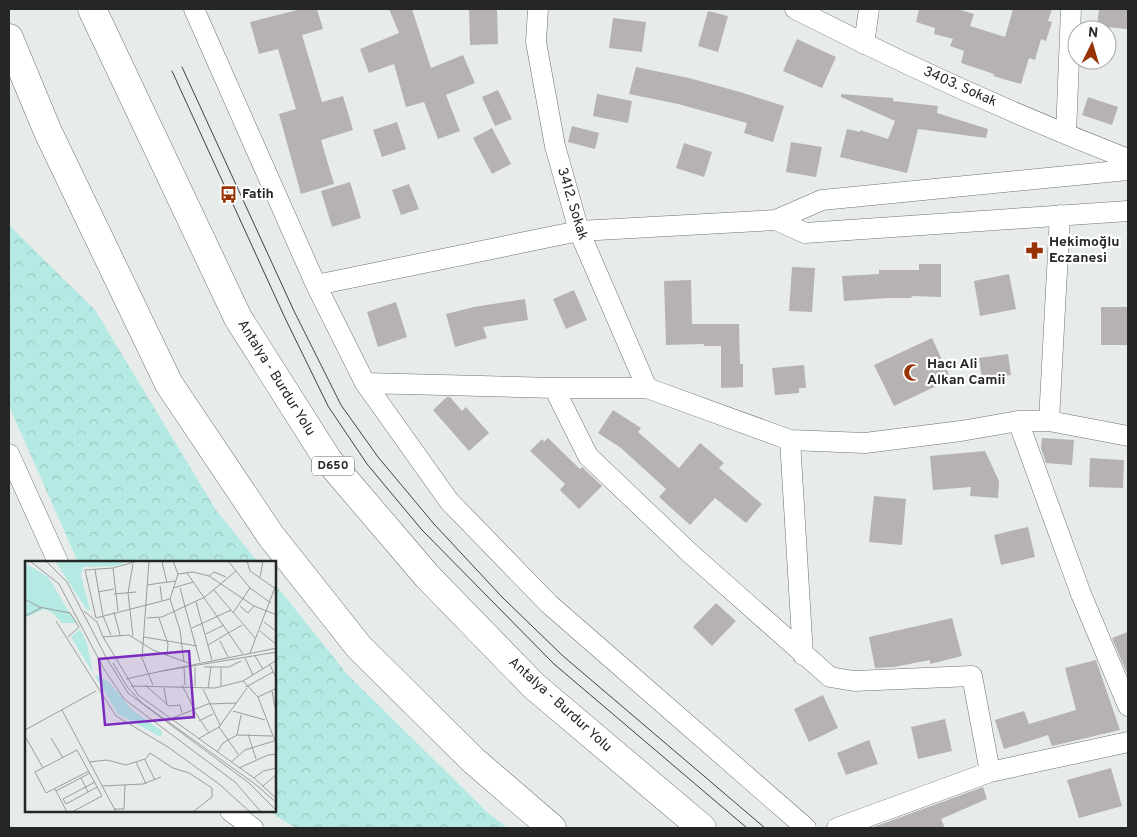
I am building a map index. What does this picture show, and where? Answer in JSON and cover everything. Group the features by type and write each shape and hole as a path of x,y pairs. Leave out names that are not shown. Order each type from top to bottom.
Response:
{"highway":[{"name":"Antalya - Burdur Yolu","path":"92,9 238,318 328,460 427,576 534,686 702,828"},
{"path":"9,38 48,132 169,384 271,536 359,647 474,761 552,828"}],"street":[{"path":"194,9 316,285 365,383 449,501 549,604 806,828"},
{"name":"3412. Sokak","path":"538,9 536,42 555,146 579,231 647,388"},
{"name":"3403. Sokak","path":"795,9 864,44 1066,134 1128,159"},
{"path":"864,44 869,9"},
{"path":"1066,134 1071,9"},
{"path":"316,285 579,231 776,220 822,200 1128,170"},
{"path":"776,220 805,232 1128,210"},
{"path":"1049,421 1060,215"},
{"path":"365,383 554,388 647,388 790,440 865,443 961,431 1018,421 1049,421 1128,436"},
{"path":"554,388 588,456 692,555 830,677 854,681 972,676 990,772"},
{"path":"1018,421 1081,594 1128,706"},
{"path":"790,440 804,655"},
{"path":"9,454 58,561"},
{"path":"837,828 990,772 1128,742"},
{"path":"231,812 252,828"}],"green space":[{"path":"9,225 95,310 216,510 257,561 78,561 9,406"},
{"path":"276,585 347,674 488,813 508,828 296,828 270,812 276,812"}],"building":[{"path":"301,9 317,9 323,29 302,35 322,102 343,96 353,130 321,140 334,184 301,194 279,114 296,109 278,49 259,54 250,22"},
{"path":"389,9 412,9 431,68 463,55 475,83 446,95 460,131 438,139 424,102 406,107 394,64 369,73 360,49 399,33"},
{"path":"469,9 497,9 498,44 470,45"},
{"path":"919,9 957,9 974,14 970,26 1005,37 1013,9 1052,9 1048,21 1052,22 1046,41 1041,39 1035,60 1029,58 1021,84 993,76 994,74 961,63 964,51 950,46 953,39 934,34 935,28 916,22"},
{"path":"1099,9 1128,9 1127,29 1117,28 1117,20 1098,20"},
{"path":"708,11 728,16 718,52 698,46"},
{"path":"613,18 646,22 642,52 609,48"},
{"path":"797,39 836,57 822,88 783,71"},
{"path":"636,67 689,78 784,106 773,142 744,133 747,123 678,104 629,94"},
{"path":"498,90 512,119 495,126 482,97"},
{"path":"597,94 632,101 628,123 593,116"},
{"path":"841,94 893,98 893,101 938,106 937,113 988,129 986,138 918,129 907,173 840,157 847,129 860,132 860,130 888,139 895,121 841,97"},
{"path":"1088,97 1118,107 1112,125 1082,115"},
{"path":"397,122 406,149 382,157 373,130"},
{"path":"572,126 599,133 595,149 568,142"},
{"path":"492,128 511,164 492,174 473,138"},
{"path":"791,142 822,147 816,177 786,172"},
{"path":"684,143 712,152 704,177 676,168"},
{"path":"350,182 361,218 332,227 321,191"},
{"path":"409,184 419,209 401,215 392,190"},
{"path":"919,264 941,264 941,297 912,296 911,298 844,301 842,276 879,274 879,270 919,270"},
{"path":"792,267 815,268 812,312 789,311"},
{"path":"1009,274 1016,309 980,316 974,281"},
{"path":"691,280 692,324 739,324 740,364 743,364 743,387 721,388 721,346 704,346 704,344 666,345 664,281"},
{"path":"574,290 587,320 566,329 553,299"},
{"path":"525,299 528,320 483,327 487,338 455,347 446,314 474,307"},
{"path":"396,302 407,337 378,347 367,312"},
{"path":"1101,307 1128,307 1128,345 1101,345"},
{"name":"Hacı Ali Alkan Camii","path":"932,338 951,379 894,406 874,365"},
{"path":"1008,354 1011,375 982,379 979,358"},
{"path":"804,365 806,388 799,388 799,393 775,395 772,368"},
{"path":"447,397 450,397 462,411 466,407 489,433 469,451 433,410"},
{"path":"613,410 641,428 638,432 679,468 700,443 724,463 719,468 762,504 746,523 715,498 690,525 659,497 666,489 621,448 598,433"},
{"path":"548,438 580,469 582,467 602,486 579,509 560,490 565,484 530,451 542,439 544,442"},
{"path":"1042,438 1074,440 1072,465 1046,463 1041,448"},
{"path":"985,451 999,481 998,498 970,496 971,487 933,490 930,456"},
{"path":"1090,458 1124,460 1123,488 1089,487"},
{"path":"874,496 906,499 902,545 869,542"},
{"path":"1028,527 1035,557 1001,565 994,535"},
{"path":"716,603 736,621 712,646 693,627"},
{"path":"952,618 962,656 930,664 930,660 894,667 875,668 869,637"},
{"path":"1128,632 1128,676 1112,638"},
{"path":"1096,660 1120,730 1052,746 1048,735 1004,749 995,720 1024,711 1029,724 1076,710 1065,668"},
{"path":"823,695 838,728 809,742 794,709"},
{"path":"945,719 952,751 918,759 911,727"},
{"path":"869,740 878,764 846,775 837,753"},
{"path":"1111,768 1122,806 1079,818 1067,780"},
{"path":"983,787 987,799 941,819 945,828 871,828"}],"tram line":[{"path":"182,67 294,311 341,405 378,457 434,524 503,598 563,656 765,828"},
{"path":"172,71 285,318 328,406 367,464 422,530 554,664 747,828"}],"place":[{"name":"Fatih","path":"228,194"},
{"name":"Hekimoğlu Eczanesi","path":"1035,250"},
{"name":"Hacı Ali Alkan Camii","path":"913,372"}]}
